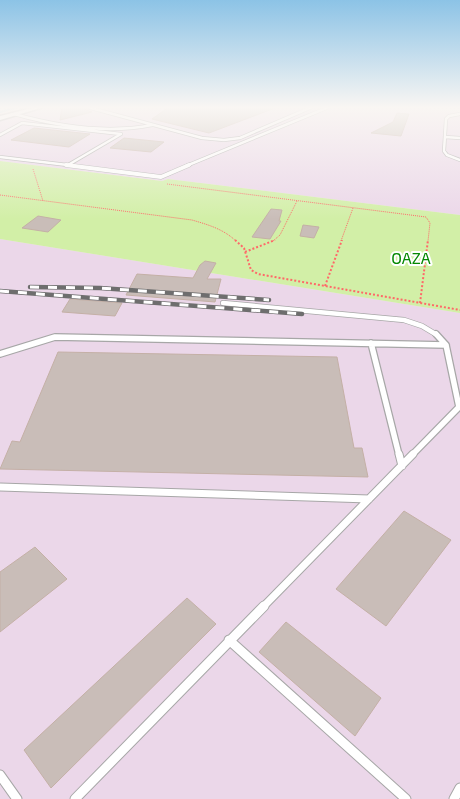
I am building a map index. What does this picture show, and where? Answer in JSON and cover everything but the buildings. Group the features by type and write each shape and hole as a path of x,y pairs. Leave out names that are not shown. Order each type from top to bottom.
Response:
{"lane":[{"path":"68,165 103,144"},
{"path":"0,157 161,177 240,144"},
{"path":"444,144 446,155 460,160"},
{"path":"75,799 229,640 460,410 446,344 428,328 404,320 224,303"},
{"path":"0,354 55,337 446,344"},
{"path":"371,343 402,466"},
{"path":"0,487 369,499"},
{"path":"229,640 406,799"},
{"path":"0,775 17,799"},
{"path":"454,799 460,788"}],"path":[{"path":"33,167 43,201"},
{"path":"160,183 426,217 430,222 420,302"},
{"path":"0,195 192,220 227,234 244,248 251,270 258,274 460,310"},
{"path":"245,252 273,241 280,235 297,201"},
{"path":"325,286 353,208"}],"shaded area":[{"path":"0,144 460,144 460,215 168,179 162,181 0,161"},
{"path":"0,239 460,313 460,799 0,799"}],"green space":[{"name":"OAZA","path":"0,161 162,181 168,179 460,215 460,313 0,239"}],"railway":[{"path":"30,287 100,288 269,300"},
{"path":"0,291 302,314"}]}
